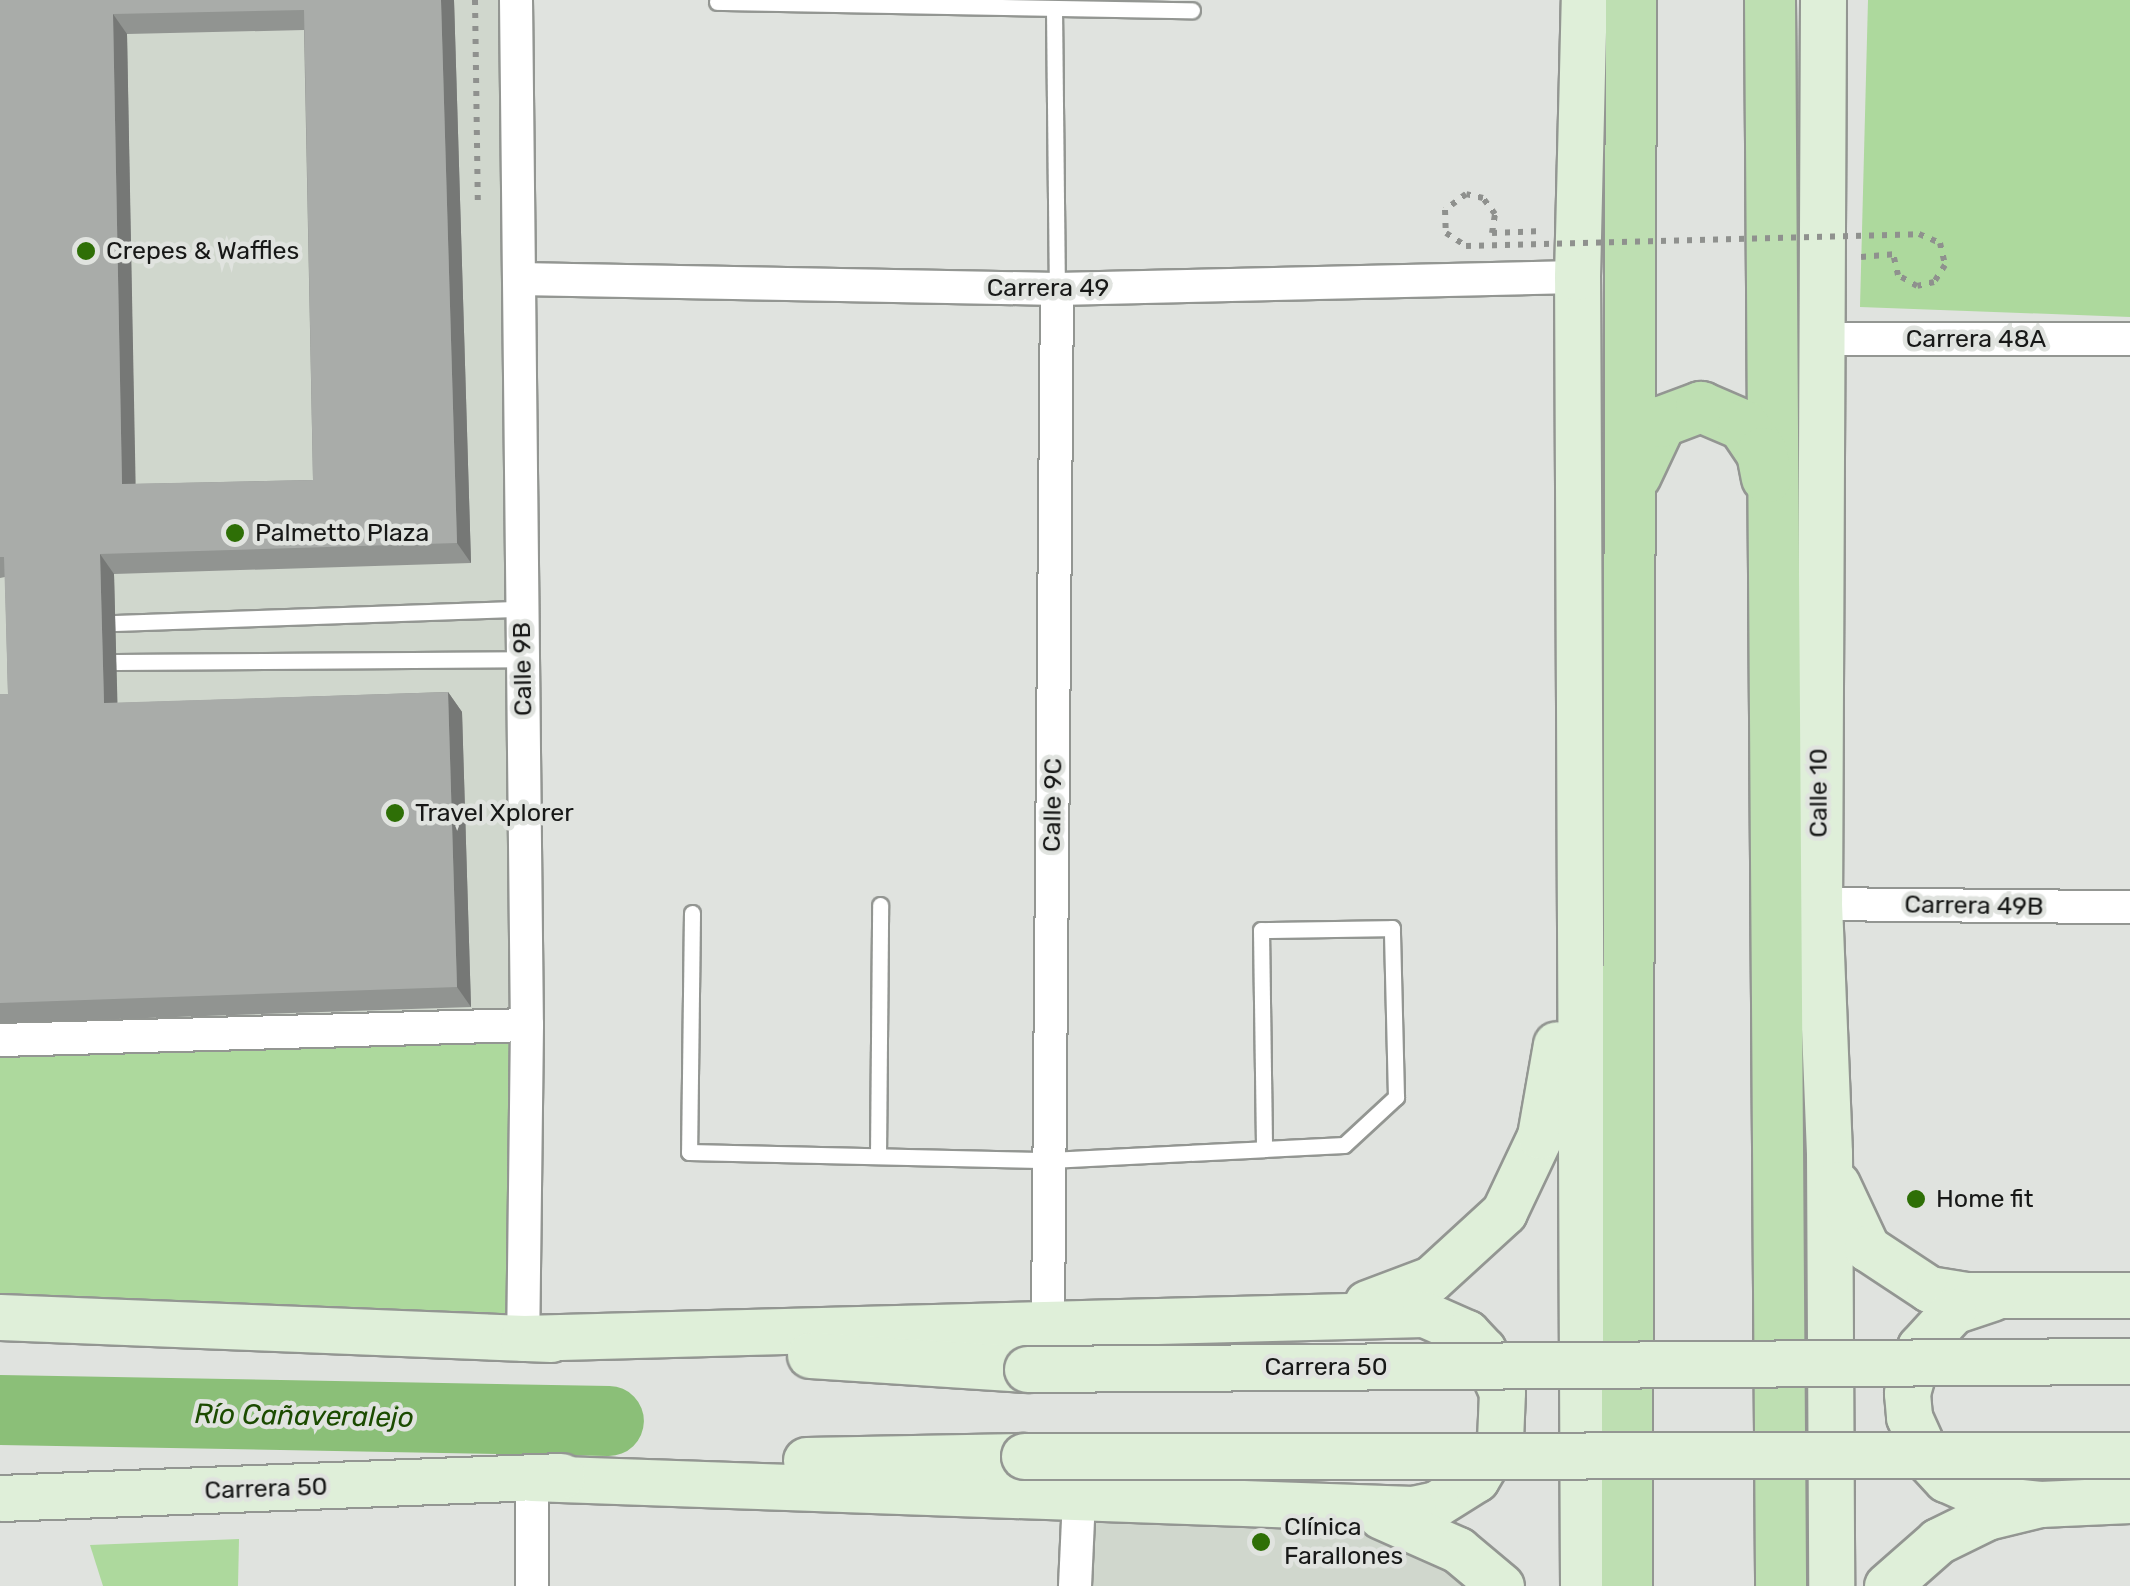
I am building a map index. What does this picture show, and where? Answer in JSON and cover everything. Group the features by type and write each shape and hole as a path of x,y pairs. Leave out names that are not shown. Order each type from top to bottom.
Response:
{"main road":[{"path":"1627,1586 1631,0"},
{"name":"Calle 10","path":"1770,0 1781,1586"},
{"path":"1631,504 1652,430 1677,411 1701,407 1725,412 1750,434 1772,502"}],"street":[{"name":"Calle 9B","path":"516,0 527,1024 523,1338"},
{"path":"1583,1586 1577,277 1584,0"},
{"name":"Calle 10","path":"1823,0 1819,904 1829,1153 1831,1586"},
{"name":"Carrera 49","path":"519,279 1058,289 1577,277"},
{"name":"Calle 9C","path":"1048,1321 1058,289"},
{"name":"Carrera 48A","path":"1823,340 2130,339"},
{"path":"1333,1312 1431,1278 1488,1232 1518,1190 1549,1095 1577,869"},
{"name":"Carrera 49B","path":"1819,904 2130,908"},
{"path":"0,1040 527,1024"},
{"path":"1829,1153 1844,1210 1868,1248 1895,1272 1928,1288 1965,1295 2130,1295"},
{"path":"2024,1294 1975,1300 1953,1311 1920,1347 1907,1393 1917,1441 1946,1479 1991,1499 2040,1504 2130,1500"},
{"path":"1333,1312 1424,1314 1467,1333 1495,1370 1504,1416 1490,1460 1458,1494 1413,1509 1340,1508"},
{"name":"Carrera 50","path":"523,1338 1333,1312"},
{"name":"Carrera 50","path":"0,1316 523,1338 1028,1369 2130,1361"},
{"name":"Carrera 50","path":"0,1498 532,1478 816,1460 1024,1456 2130,1456"},
{"path":"532,1478 532,1586"},
{"name":"Carrera 50","path":"532,1478 1340,1508"},
{"path":"0,1511 52,1498"},
{"path":"1076,1586 1080,1499"},
{"path":"1887,1586 1916,1556 1962,1527 2040,1504"},
{"path":"1340,1508 1431,1534 1501,1586"}],"lane":[{"path":"717,2 1192,10"},
{"path":"1054,9 1058,289"},
{"path":"115,623 522,610"},
{"path":"116,662 523,659"},
{"path":"878,1155 880,905"},
{"path":"692,912 689,1152 1050,1160 1264,1150 1344,1145 1396,1097 1392,928 1261,930 1264,1150"}],"path":[{"path":"1544,231 1492,233 1495,214 1483,198 1464,195 1445,210 1444,230 1466,246 1919,234 1938,241 1946,260 1940,277 1917,286 1898,276 1893,254 1850,258"}],"shaded area":[{"name":"Palmetto Plaza","path":"0,0 516,0 527,1025 0,1040"},
{"name":"Clínica Farallones","path":"1079,1499 1339,1508 1501,1586 1076,1586"}],"green space":[{"path":"1868,0 2130,0 2130,317 1860,307"},
{"path":"527,1025 523,1338 0,1317 0,1040"},
{"path":"239,1539 238,1586 103,1586 90,1545"}],"building":[{"name":"Palmetto Plaza","path":"0,0 441,0 457,543 100,554 104,703 448,692 457,987 0,1003 0,694 8,694 4,557 0,557","holes":["304,10 313,480 122,484 113,14"]}],"waterway":[{"name":"Río Cañaveralejo","path":"0,1410 609,1421"}],"place":[{"name":"Crepes & Waffles","path":"86,251"},
{"name":"Palmetto Plaza","path":"235,533"},
{"name":"Travel Xplorer","path":"395,813"},
{"name":"Home fit","path":"1916,1199"},
{"name":"Clínica Farallones","path":"1261,1542"}]}
